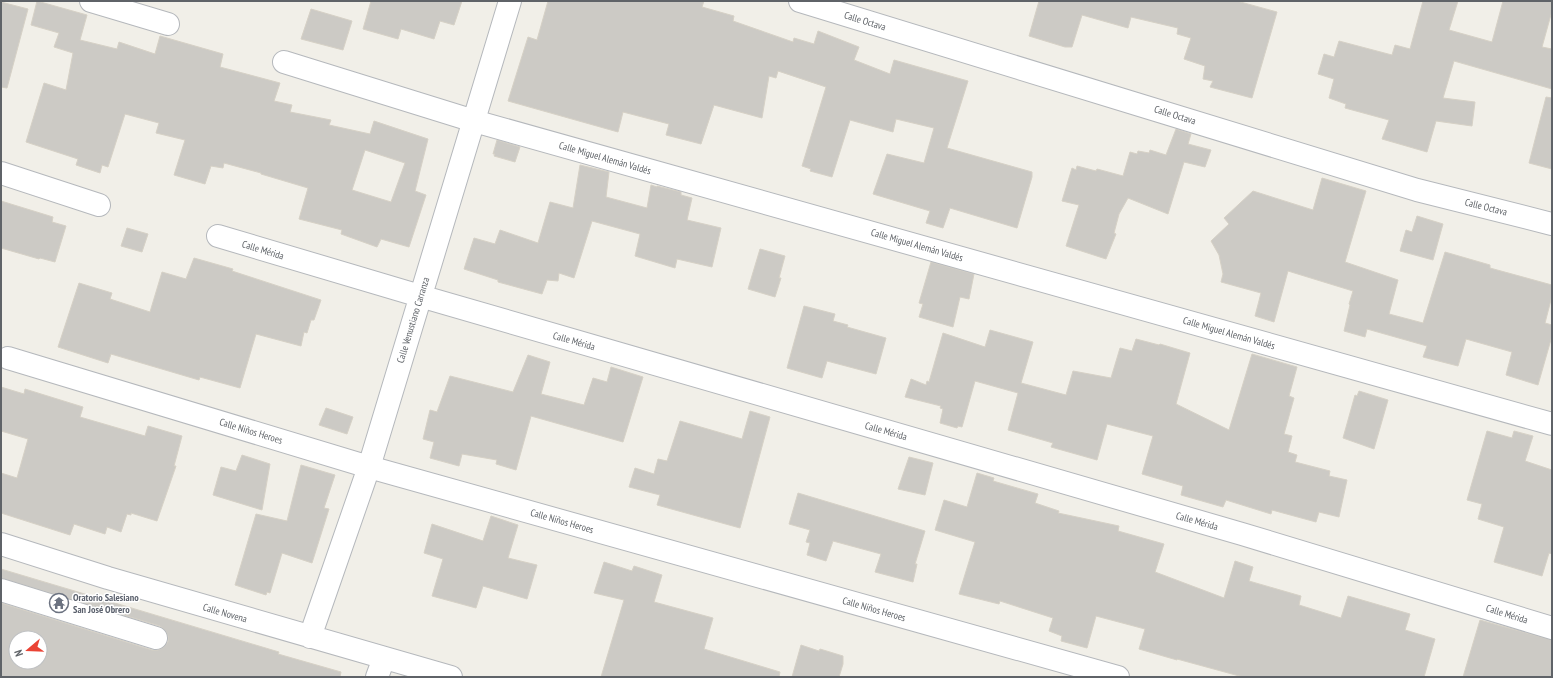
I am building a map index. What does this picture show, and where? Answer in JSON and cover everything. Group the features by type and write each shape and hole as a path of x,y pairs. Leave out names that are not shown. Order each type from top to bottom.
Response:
{"street":[{"path":"91,1 168,24"},
{"name":"Calle Venustiano Carranza","path":"310,637 369,467 510,1"},
{"name":"Calle Octava","path":"800,1 1417,190 1552,224"},
{"name":"Calle Miguel Alemán Valdés","path":"284,62 474,121 1552,424"},
{"path":"1,174 99,205"},
{"name":"Calle Mérida","path":"218,236 1242,534 1552,628"},
{"name":"Calle Niños Heroes","path":"8,358 369,467 1118,677"},
{"name":"Calle Novena","path":"1,544 108,578 310,637 380,667 451,677"},
{"path":"1,590 156,638"}],"building":[{"path":"37,1 87,15 80,40 117,49 119,42 155,54 160,36 223,54 220,67 280,83 274,101 292,105 290,112 331,120 329,125 370,134 374,121 428,139 415,191 426,195 409,247 381,239 377,247 341,234 342,230 299,219 308,188 261,173 224,163 223,168 211,166 205,184 174,175 185,140 156,133 159,123 125,114 108,167 102,165 100,173 76,165 78,159 26,142 44,83 66,90 73,53 54,47 59,33 31,25","holes":["365,150 405,163 391,202 352,190"]},
{"path":"371,1 462,1 454,25 440,21 434,39 401,29 398,39 363,29"},
{"path":"548,1 704,1 702,7 734,16 733,21 793,42 794,38 814,44 818,31 859,47 854,60 890,74 894,60 968,81 947,148 1032,172 1032,177 1017,228 950,208 943,228 926,223 930,211 873,194 887,154 924,163 934,128 896,119 893,132 850,120 832,177 810,171 811,169 802,166 826,87 778,71 776,78 769,76 762,118 714,105 701,144 666,135 669,124 623,112 618,132 508,101 528,37 537,40"},
{"path":"1039,1 1237,1 1277,12 1252,98 1210,87 1213,81 1203,79 1205,66 1184,59 1191,38 1177,34 1178,28 1131,17 1128,28 1082,15 1072,47 1065,47 1029,36"},
{"path":"1423,1 1458,1 1449,30 1492,42 1503,1 1552,1 1552,11 1542,47 1552,49 1552,89 1454,61 1443,98 1475,102 1472,126 1436,121 1427,152 1382,139 1389,120 1345,108 1346,104 1329,98 1334,79 1318,74 1324,54 1334,57 1339,41 1392,55 1395,45 1410,49"},
{"path":"1,2 28,9 7,88 1,87"},
{"path":"311,9 352,21 343,50 301,39"},
{"path":"1546,97 1552,98 1552,169 1529,163"},
{"path":"1176,129 1191,134 1188,144 1211,150 1205,167 1184,162 1168,214 1128,198 1119,214 1114,233 1116,234 1106,259 1066,246 1079,205 1062,201 1072,168 1076,170 1077,166 1096,171 1097,169 1123,176 1130,152 1137,154 1138,151 1149,153 1150,150 1166,155"},
{"path":"497,140 520,147 515,162 494,156 495,154 493,154"},
{"path":"580,165 609,172 606,197 647,208 651,185 681,192 681,195 692,198 687,220 721,228 712,267 677,259 675,268 635,256 640,234 592,221 574,278 559,273 558,281 547,280 542,294 498,282 498,280 464,269 474,238 495,244 500,230 538,243 550,202 573,208"},
{"path":"1322,178 1366,191 1345,262 1398,280 1389,314 1423,323 1445,252 1490,265 1490,268 1552,285 1552,296 1545,323 1552,325 1552,336 1538,385 1506,375 1512,352 1466,339 1458,366 1423,357 1427,346 1367,329 1365,337 1344,331 1353,291 1288,271 1274,322 1255,316 1261,293 1221,282 1223,274 1219,255 1211,241 1229,224 1224,218 1253,191 1313,210"},
{"path":"1,201 53,217 52,222 66,226 55,262 1,248"},
{"path":"1417,216 1443,224 1433,260 1400,251 1406,230 1412,232"},
{"path":"127,228 148,234 142,252 121,246"},
{"path":"760,249 785,256 779,278 781,278 775,297 748,289"},
{"path":"194,258 233,269 232,271 321,300 314,320 311,320 307,333 304,332 301,346 256,334 240,388 200,377 199,380 111,354 108,363 58,347 79,283 112,293 110,299 150,312 162,272 186,279"},
{"path":"931,262 974,274 969,299 960,297 953,327 919,317 923,304 919,303"},
{"path":"804,306 835,314 833,321 848,325 847,327 886,338 876,374 827,361 822,378 787,368"},
{"path":"990,330 1033,342 1021,383 1066,395 1073,371 1111,378 1120,348 1132,351 1136,339 1190,353 1176,404 1229,430 1252,354 1297,367 1289,396 1294,398 1284,434 1292,436 1288,452 1297,455 1295,462 1330,471 1329,476 1347,480 1339,517 1319,512 1316,522 1272,510 1271,514 1226,500 1223,507 1181,495 1183,486 1142,474 1153,436 1107,424 1097,460 1051,447 1053,443 1008,430 1018,393 975,381 962,427 958,426 957,428 940,423 943,409 940,408 941,406 905,397 911,379 926,385 927,381 929,382 943,333 985,347"},
{"path":"528,355 550,362 541,394 584,405 593,378 607,382 611,367 643,377 623,442 531,416 516,470 496,464 497,460 462,454 459,466 430,458 434,442 423,439 430,410 437,412 450,376 513,392"},
{"path":"1,387 24,394 25,389 83,407 80,417 145,436 148,426 182,436 174,466 176,466 157,521 131,513 131,515 127,514 121,532 107,527 105,534 74,524 70,535 1,513 1,473 17,478 28,439 1,431"},
{"path":"1359,391 1388,400 1374,449 1343,438 1355,395 1357,396"},
{"path":"326,408 353,417 347,434 319,425"},
{"path":"750,411 770,417 740,528 657,505 660,495 629,487 635,468 654,474 658,459 667,461 680,421 742,439"},
{"path":"1487,431 1512,438 1514,431 1533,436 1525,461 1552,470 1552,554 1549,553 1542,576 1494,562 1504,527 1478,519 1482,504 1467,500"},
{"path":"242,455 270,464 262,510 213,495 221,467 236,471"},
{"path":"909,457 933,463 925,495 898,489"},
{"path":"301,465 335,475 324,508 329,509 312,563 282,553 270,593 267,592 266,595 235,585 256,514 287,521"},
{"path":"977,473 994,478 993,481 1038,494 1035,503 1059,511 1058,513 1119,526 1118,531 1164,544 1155,572 1224,598 1235,561 1253,567 1249,581 1301,596 1299,605 1341,618 1348,596 1410,614 1405,630 1435,639 1424,677 1243,677 1139,649 1145,629 1096,616 1087,648 1061,641 1062,636 1049,631 1053,618 1000,601 999,604 959,594 975,542 935,530 944,500 967,507"},
{"path":"798,493 925,531 915,564 917,564 913,582 875,572 881,554 833,541 826,561 807,555 810,543 806,542 810,530 789,524"},
{"path":"491,516 518,525 508,558 537,565 527,599 483,586 476,608 432,596 443,559 424,553 432,524 483,541"},
{"path":"604,562 632,571 634,566 662,575 654,602 713,618 704,649 780,672 779,677 601,677 624,600 594,593"},
{"name":"Oratorio Salesiano San José Obrero","path":"1,569 279,652 278,654 341,672 340,677 1,677 1,603 152,650 158,650 164,647 168,642 168,636 165,630 160,626 1,578"},
{"path":"1480,620 1552,640 1552,677 1463,677"},
{"path":"801,645 819,651 820,649 843,656 843,664 839,677 792,677"}],"place":[{"name":"Oratorio Salesiano San José Obrero","path":"59,603"}]}
